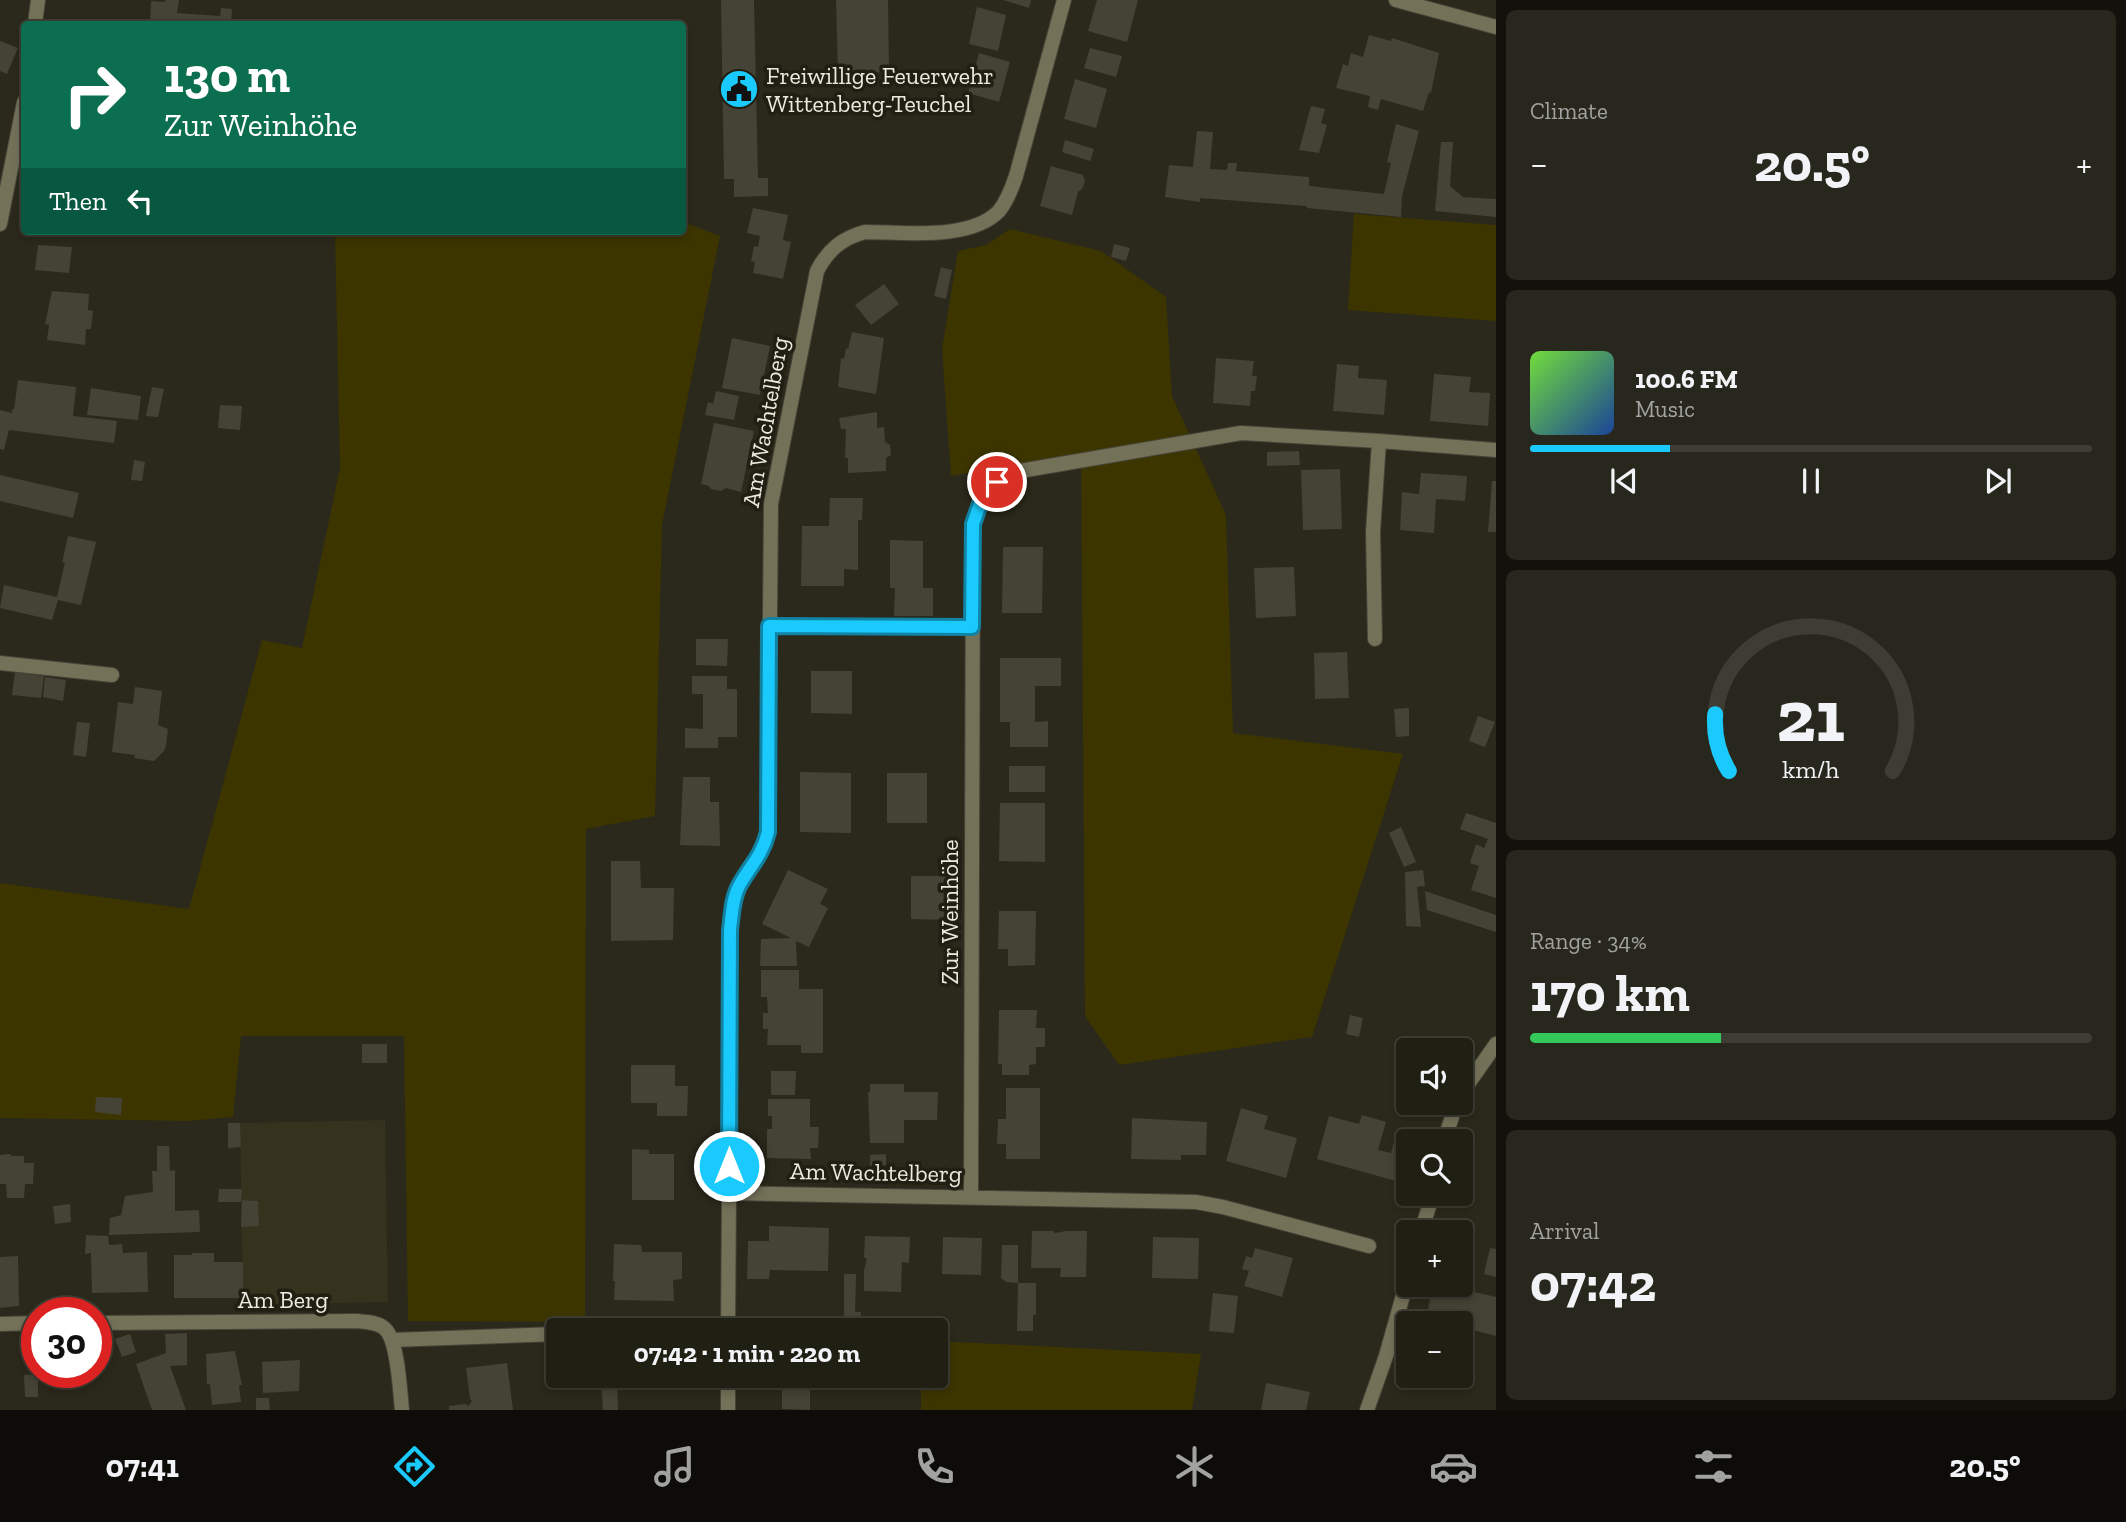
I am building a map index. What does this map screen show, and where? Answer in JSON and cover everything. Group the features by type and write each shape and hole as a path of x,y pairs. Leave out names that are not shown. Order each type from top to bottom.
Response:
{"street":[{"path":"35,21 37,0"},
{"name":"Am Wachtelberg","path":"1064,0 1016,176 1000,210 987,220 954,231 865,232 831,250 817,271 771,504 768,832 763,849 738,887 730,930 729,1193 1196,1202 1369,1246"},
{"path":"1396,0 1496,27"},
{"path":"0,224 21,117"},
{"name":"Zur Weinhöhe","path":"971,1197 973,524 976,512 988,491 1008,475 1020,471 1241,433 1496,450"},
{"path":"1376,639 1374,514 1379,441"},
{"path":"769,626 972,627"},
{"path":"0,663 112,675"},
{"path":"1473,1077 1496,1044"},
{"path":"728,1318 729,1193"},
{"path":"1367,1410 1403,1297"},
{"name":"Am Berg","path":"112,1323 357,1321 385,1328 392,1340"},
{"path":"0,1324 21,1323"},
{"path":"402,1410 392,1340 546,1334"},
{"path":"728,1388 728,1410"}],"shaded area":[{"path":"1354,214 1496,225 1496,321 1348,310"},
{"path":"686,223 720,236 662,525 655,816 586,829 585,1318 546,1318 546,1322 408,1321 404,1036 241,1036 233,1117 188,1121 0,1118 0,883 189,909 262,640 302,648 340,468 335,235 686,235"},
{"path":"1010,229 1101,251 1166,297 1172,396 1226,515 1233,733 1403,754 1312,1037 1119,1065 1085,1016 1081,454 951,476 942,349 958,251 986,245"},
{"path":"385,1120 388,1302 243,1305 240,1123"},
{"path":"948,1342 1201,1354 1192,1410 921,1410 921,1388 948,1388"}],"building":[{"path":"179,0 177,13 220,16 221,8 232,9 231,21 150,21 151,1"},
{"name":"Freiwillige Feuerwehr Wittenberg-Teuchel","path":"721,0 754,0 758,178 768,178 768,196 734,197 734,179 724,179"},
{"name":"Freiwillige Feuerwehr Wittenberg-Teuchel","path":"836,0 888,0 889,72 838,73"},
{"path":"1003,0 1031,0 1029,8"},
{"path":"1097,0 1138,0 1127,42 1088,31"},
{"path":"977,7 1006,15 998,51 969,44"},
{"path":"1369,35 1391,41 1392,38 1439,53 1431,93 1429,92 1423,111 1381,99 1378,110 1368,107 1370,96 1336,88 1343,64 1348,66 1351,53 1363,57"},
{"path":"0,41 18,48 7,74 0,71"},
{"path":"1090,48 1122,56 1116,77 1084,68"},
{"path":"979,53 1010,62 999,102 968,93"},
{"path":"1075,79 1107,89 1096,128 1064,119"},
{"path":"1311,106 1325,109 1321,123 1327,125 1319,153 1299,150"},
{"path":"1396,124 1419,131 1402,196 1401,217 1306,206 1200,198 1200,202 1165,197 1169,165 1193,167 1197,131 1213,132 1210,169 1227,170 1228,163 1237,163 1236,171 1309,177 1309,186 1384,194 1391,163 1387,162"},
{"path":"1065,140 1094,149 1090,161 1062,152"},
{"path":"1441,142 1453,142 1450,186 1463,197 1496,199 1496,217 1435,211"},
{"path":"1051,166 1083,175 1085,182 1078,192 1072,215 1040,206"},
{"path":"753,208 788,215 783,240 791,242 783,279 753,273 755,262 751,261 754,246 758,247 760,236 747,233"},
{"path":"1114,244 1130,248 1126,261 1111,257"},
{"path":"38,245 72,247 69,273 35,270"},
{"path":"941,267 952,270 946,299 934,296"},
{"path":"884,284 899,304 871,325 855,305"},
{"path":"52,291 89,294 88,310 93,311 91,329 86,329 85,345 47,340 49,325 45,324"},
{"path":"852,332 884,338 876,394 838,387 841,358 844,359"},
{"path":"732,338 770,346 760,395 722,388"},
{"path":"1216,358 1254,361 1252,376 1257,376 1255,391 1251,391 1250,406 1213,403"},
{"path":"1337,364 1359,366 1358,378 1387,380 1384,415 1333,411"},
{"path":"1434,374 1471,377 1469,392 1490,393 1488,426 1430,421"},
{"path":"18,380 76,387 73,416 117,421 114,443 9,430 4,450 0,449 0,410 12,413 12,409 14,410"},
{"path":"152,387 164,389 158,417 146,416"},
{"path":"91,388 141,396 138,420 87,415"},
{"path":"716,391 739,396 734,420 705,415 708,402 713,404"},
{"path":"220,405 242,406 240,430 218,428"},
{"path":"877,412 877,428 884,427 885,442 890,445 891,455 886,458 886,471 848,473 848,458 845,458 846,429 841,429 839,418"},
{"path":"714,423 754,431 741,492 726,488 721,491 711,489 701,484"},
{"path":"1299,451 1300,465 1267,466 1267,452"},
{"path":"134,460 145,462 142,481 131,480"},
{"path":"1340,469 1342,529 1303,530 1301,470"},
{"path":"1421,473 1467,476 1465,501 1436,499 1434,533 1400,530 1402,492 1419,494"},
{"path":"0,475 79,493 73,518 0,501"},
{"path":"1492,481 1496,481 1496,532 1488,532"},
{"path":"830,498 863,498 862,520 858,520 858,570 844,569 844,586 801,586 802,526 829,526"},
{"path":"68,536 96,542 81,605 58,600 52,620 0,608 4,585 57,597"},
{"path":"890,540 923,541 923,588 933,588 933,616 894,616 895,588 890,588"},
{"path":"1003,547 1043,547 1042,613 1002,613"},
{"path":"1294,567 1296,616 1256,618 1254,568"},
{"path":"696,639 728,639 727,666 696,665"},
{"path":"1347,652 1349,698 1315,699 1314,653"},
{"path":"1000,658 1061,658 1061,686 1035,686 1035,722 1048,721 1048,747 1010,747 1010,722 1000,722"},
{"path":"811,671 852,671 852,714 811,713"},
{"path":"15,672 44,676 41,698 12,695"},
{"path":"692,676 727,676 727,689 737,689 737,737 718,737 718,748 685,748 685,728 703,729 703,694 692,694"},
{"path":"45,677 66,680 63,701 43,697"},
{"path":"135,687 162,691 158,725 168,729 164,751 154,761 112,752 118,702 133,704"},
{"path":"1409,708 1409,736 1396,737 1394,709"},
{"path":"1478,716 1495,722 1485,747 1469,741"},
{"path":"77,722 90,723 86,757 73,755"},
{"path":"1009,766 1045,766 1045,792 1009,792"},
{"path":"800,772 851,773 851,833 800,832"},
{"path":"887,773 927,773 927,823 887,823"},
{"path":"683,777 710,777 710,802 719,802 720,846 680,845"},
{"path":"1000,803 1045,803 1045,862 999,861"},
{"path":"1466,813 1496,823 1496,898 1471,890 1479,866 1470,863 1476,844 1484,848 1488,839 1460,829"},
{"path":"1401,827 1416,862 1404,867 1389,833"},
{"path":"611,861 640,861 641,888 674,888 673,940 611,941"},
{"path":"788,870 828,889 820,904 828,908 809,947 796,941 797,966 760,966 761,939 791,938 762,924"},
{"path":"1423,870 1425,886 1417,887 1421,927 1406,926 1405,872"},
{"path":"911,876 949,876 949,920 911,919"},
{"path":"1425,891 1496,915 1496,932 1427,910"},
{"path":"999,911 1036,911 1035,965 1008,966 1008,949 998,949"},
{"path":"761,970 799,970 799,989 823,989 823,1053 801,1053 801,1045 767,1045 768,1029 763,1029 763,1013 768,1013 767,997 761,997"},
{"path":"999,1010 1037,1010 1036,1028 1045,1028 1045,1047 1036,1047 1036,1064 1029,1065 1029,1075 1002,1075 1002,1064 998,1064"},
{"path":"1350,1015 1363,1018 1359,1037 1346,1034"},
{"path":"362,1044 387,1044 387,1063 362,1063"},
{"path":"631,1065 675,1065 675,1086 688,1086 687,1116 657,1116 657,1103 631,1103"},
{"path":"771,1071 796,1071 795,1095 771,1095"},
{"path":"870,1084 904,1084 904,1092 938,1092 937,1120 904,1120 904,1143 870,1143"},
{"path":"1006,1088 1040,1088 1040,1159 1006,1159 1006,1144 997,1144 998,1119 1006,1119"},
{"path":"96,1097 122,1098 121,1115 95,1112"},
{"path":"768,1099 810,1099 810,1127 819,1127 818,1148 810,1148 811,1159 767,1158 767,1129 772,1129 772,1116 768,1116"},
{"path":"1241,1108 1268,1116 1264,1129 1297,1138 1286,1178 1226,1161"},
{"path":"1362,1115 1386,1122 1378,1150 1391,1153 1396,1142 1396,1181 1317,1159 1329,1116 1359,1124"},
{"path":"1132,1118 1207,1122 1206,1155 1181,1155 1181,1160 1131,1159"},
{"path":"228,1123 240,1123 241,1147 228,1148"},
{"path":"157,1146 169,1146 170,1171 175,1170 175,1211 199,1210 200,1232 109,1235 110,1218 121,1215 125,1196 153,1192 152,1171 157,1171"},
{"path":"632,1149 649,1150 649,1154 674,1154 674,1200 632,1200"},
{"path":"886,1154 886,1165 870,1166 870,1155"},
{"path":"0,1155 24,1156 24,1163 34,1163 33,1184 25,1184 24,1198 7,1198 6,1184 0,1184"},
{"path":"219,1189 242,1189 241,1202 218,1202"},
{"path":"242,1200 258,1201 259,1226 241,1227"},
{"path":"70,1204 71,1222 55,1224 53,1206"},
{"path":"769,1226 829,1228 828,1271 770,1270 769,1279 747,1279 748,1241 769,1241"},
{"path":"1032,1231 1087,1231 1086,1277 1060,1277 1061,1268 1031,1268"},
{"path":"86,1235 108,1236 109,1245 122,1244 123,1253 147,1252 148,1292 92,1293 91,1253 85,1254"},
{"path":"865,1236 910,1237 909,1263 902,1262 901,1292 864,1291 867,1259 864,1257"},
{"path":"943,1237 982,1238 981,1275 942,1274"},
{"path":"1153,1237 1199,1238 1198,1279 1152,1278"},
{"path":"614,1244 641,1245 642,1252 682,1252 682,1279 673,1280 674,1301 614,1300"},
{"path":"1002,1245 1018,1245 1018,1283 1006,1282 1001,1278"},
{"path":"1255,1248 1293,1258 1282,1297 1244,1286 1249,1271 1242,1269 1246,1256 1252,1258"},
{"path":"1490,1248 1496,1249 1496,1277 1484,1274"},
{"path":"214,1253 214,1262 243,1262 243,1298 174,1298 174,1255"},
{"path":"18,1256 19,1306 0,1308 0,1257"},
{"path":"844,1274 856,1274 855,1312 861,1312 861,1318 844,1318"},
{"path":"1018,1283 1036,1283 1033,1331 1017,1331"},
{"path":"1473,1292 1496,1297 1496,1336 1473,1330 1473,1311 1428,1311 1430,1297 1473,1297"},
{"path":"1213,1293 1238,1296 1234,1333 1209,1331"},
{"path":"187,1333 187,1365 170,1366 186,1410 152,1410 136,1364 166,1353 165,1334"},
{"path":"130,1334 136,1352 122,1357 115,1339"},
{"path":"235,1351 242,1385 239,1385 241,1402 212,1405 210,1384 207,1384 206,1354"},
{"path":"300,1360 299,1391 263,1393 262,1362"},
{"path":"507,1363 513,1410 449,1410 449,1406 468,1406 472,1401 466,1368"},
{"path":"1266,1383 1310,1392 1306,1410 1261,1410"},
{"path":"25,1388 38,1388 38,1397 25,1397"},
{"path":"602,1388 617,1388 618,1410 603,1410"},
{"path":"782,1389 810,1389 810,1410 782,1409"},
{"path":"256,1398 269,1398 270,1410 256,1410"}],"place":[{"name":"Freiwillige Feuerwehr Wittenberg-Teuchel","path":"739,89"}],"route":[{"path":"729,1166 730,930 738,887 755,864 768,832 769,626 972,627 973,524 981,501 997,482"}]}
